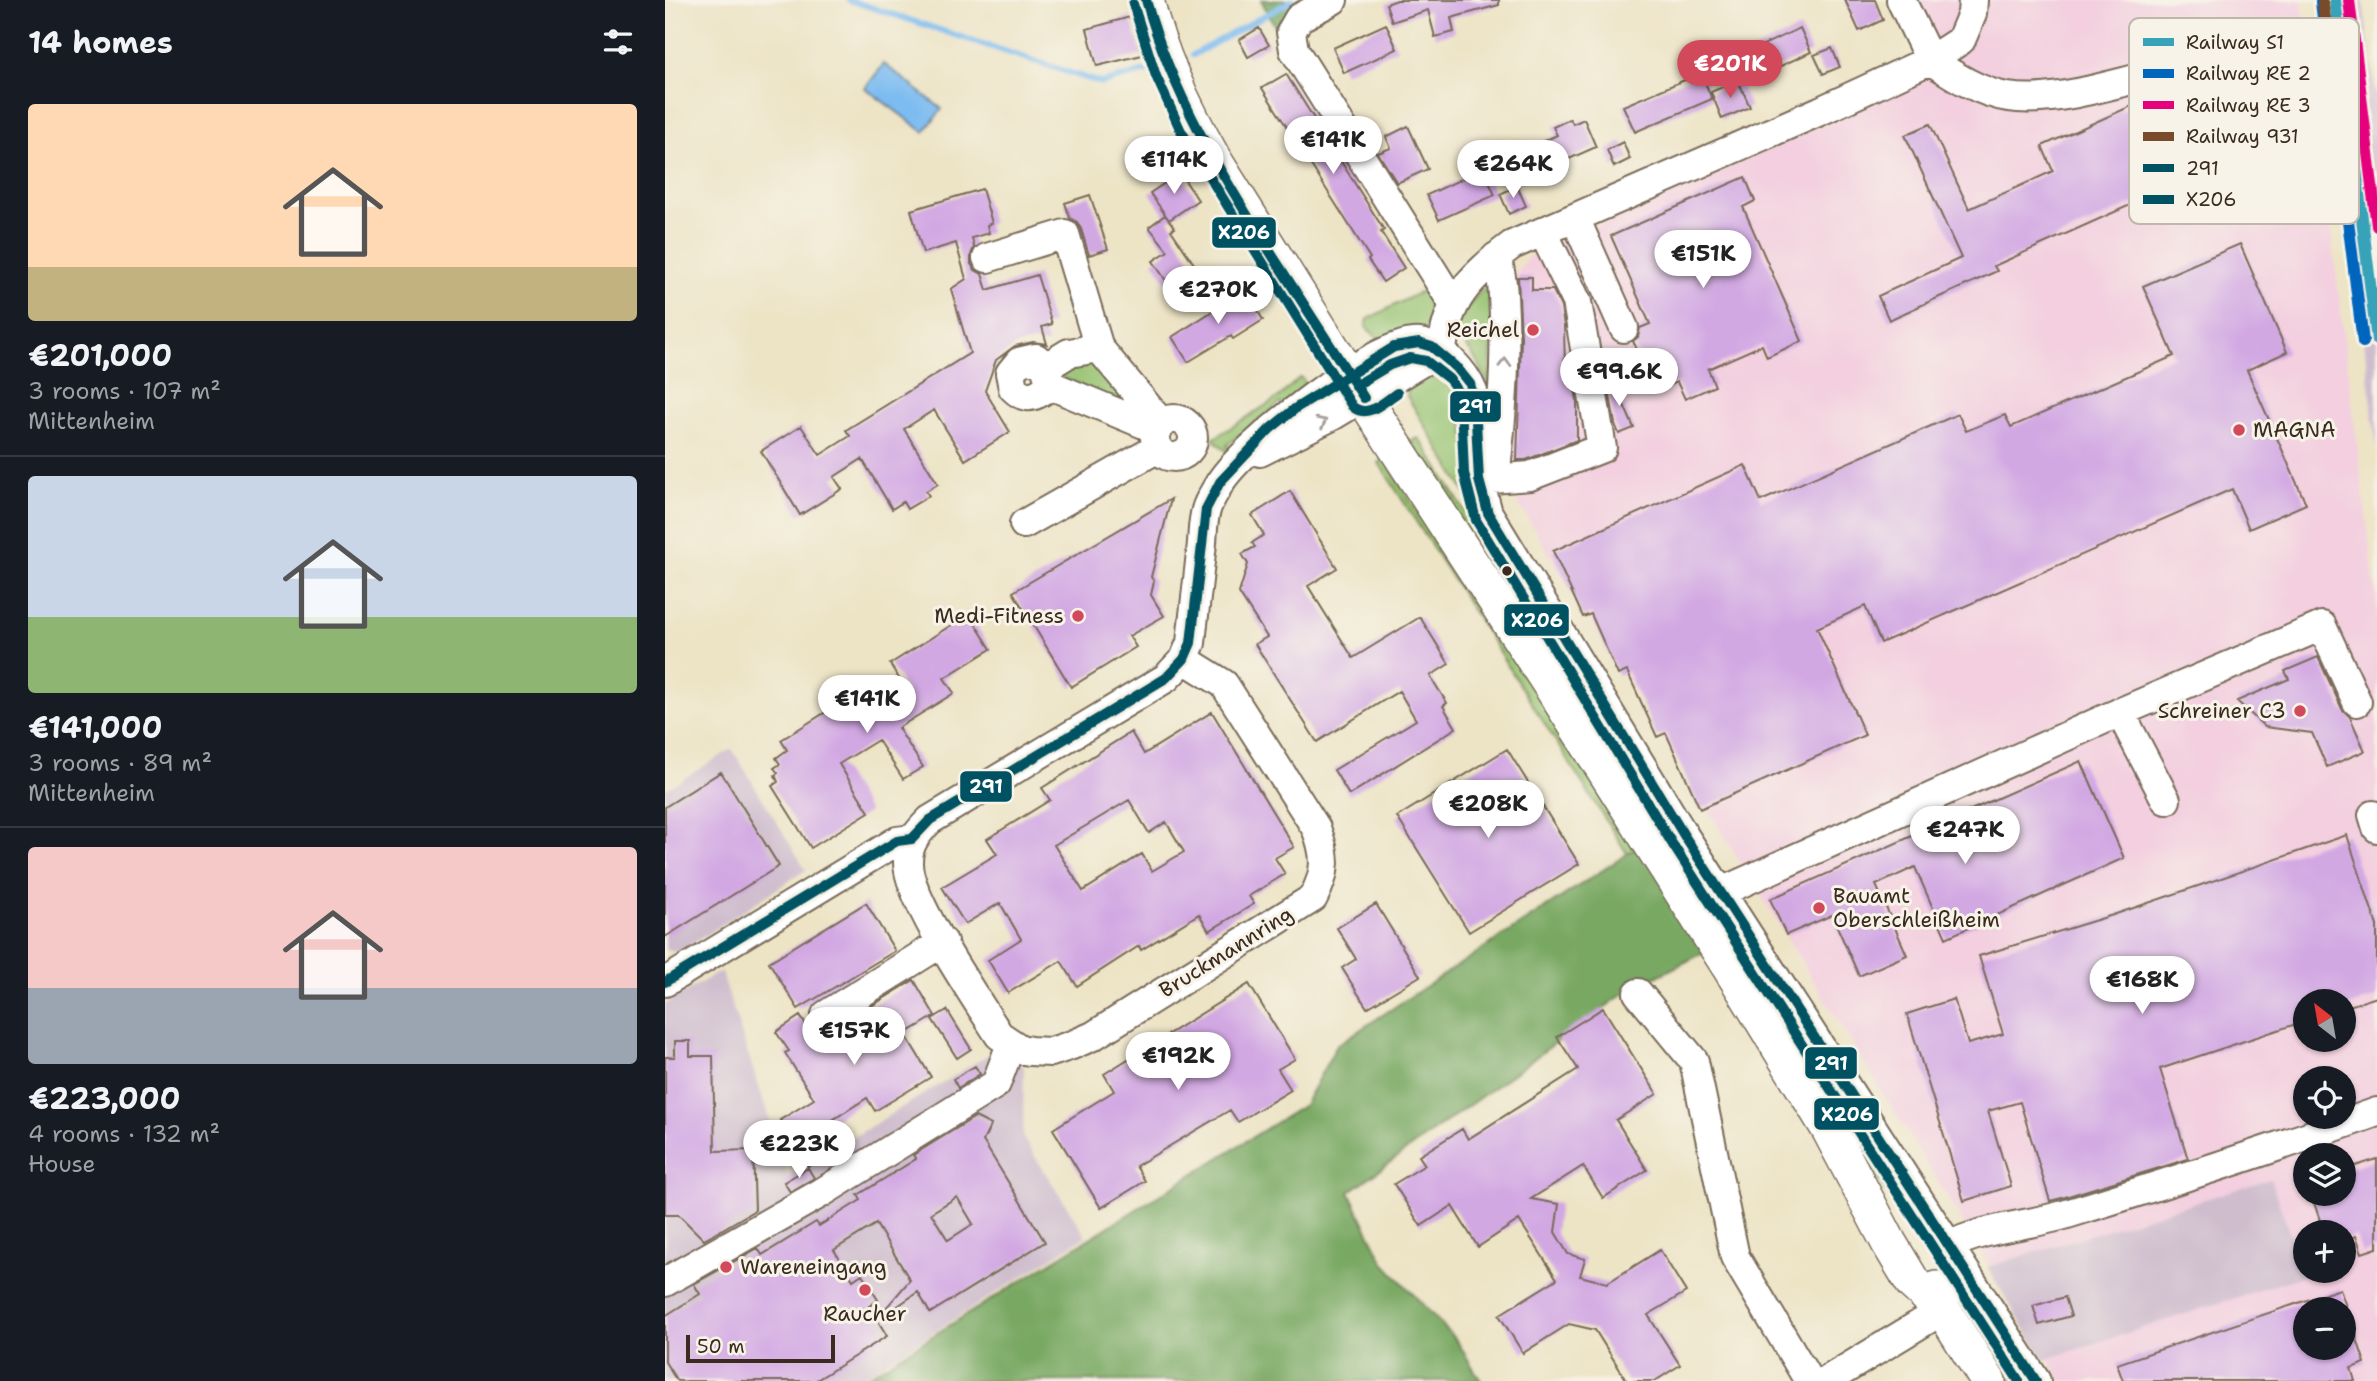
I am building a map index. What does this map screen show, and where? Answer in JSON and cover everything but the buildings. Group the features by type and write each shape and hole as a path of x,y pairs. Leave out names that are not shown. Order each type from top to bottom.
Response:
{"main road":[{"path":"1146,0 1165,61 1193,124 1356,386 1551,685 1733,973 1829,1129 1913,1283 1943,1310 1987,1381"}],"street":[{"path":"1333,0 1299,18 1291,32 1294,50 1454,305"},
{"path":"1901,0 1930,60 1971,85 2007,97 2050,97 2129,80"},
{"path":"1442,355 1446,322 1462,290 1484,266 1512,245 1930,60 1961,40 1972,14 1973,0"},
{"path":"1930,60 1931,12"},
{"path":"1575,218 1624,328"},
{"path":"1487,480 1531,477 1602,448 1577,302 1543,232"},
{"path":"987,258 1065,234 1099,348 1159,434"},
{"path":"1487,480 1503,407 1506,361 1502,275 1496,257"},
{"path":"1099,348 1069,354 1048,376 1145,424 1159,434"},
{"path":"665,1282 821,1193 996,1084 1011,1044 999,1035 917,900 908,864 912,839 930,820 1166,678 1184,659 1191,643 1206,509 1220,482 1235,464 1332,416 1356,386 1442,355"},
{"path":"1442,355 1464,376 1473,392 1487,480 1488,513 1721,892 2036,1381"},
{"path":"1024,524 1159,434 1170,419 1179,419 1187,424 1193,441 1212,449 1235,464"},
{"path":"1721,892 2120,712 2322,626 2357,702"},
{"name":"Bruckmannring","path":"1011,1044 1030,1051 1051,1052 1093,1036 1313,898 1321,884 1325,867 1322,843 1316,828 1224,684 1184,659"},
{"path":"2120,712 2166,800"},
{"path":"666,980 897,841 912,839"},
{"path":"826,1015 943,942"},
{"path":"1638,993 1694,1061 1735,1257 1809,1381"},
{"path":"1949,1246 1963,1238 2059,1216 2242,1160 2377,1112"},
{"path":"1826,1381 1943,1310"}],"shaded area":[{"path":"1903,0 2302,0 2304,18 2129,18 2129,224 2330,224 2377,603 2377,1381 2061,1381 1500,474 1509,410 1477,334 1528,257 1936,75"},
{"path":"2323,0 2363,0 2377,104 2377,450 2350,224 2359,224 2359,18 2325,18"},
{"path":"732,749 806,870 681,951 665,950 665,790"},
{"path":"721,971 788,1177 991,1053 1024,1066 1023,1138 1086,1236 856,1381 665,1381 665,1004"},
{"path":"2270,1179 2293,1242 2293,1279 2044,1360 1987,1267"}],"green space":[{"path":"1261,0 1314,0 1275,26"},
{"path":"1493,286 1490,391 1480,367 1458,332 1458,327 1464,312 1479,293"},
{"path":"1428,288 1440,307 1424,329 1382,342 1366,327 1368,319"},
{"path":"1089,356 1153,420 1055,374"},
{"path":"1428,376 1447,384 1460,402 1477,512 1407,396 1414,383"},
{"path":"1299,378 1306,384 1285,407 1280,403 1227,445 1230,450 1226,451 1213,439 1279,397"},
{"path":"1418,438 2013,1381 2006,1381 1916,1236 1801,1062 1411,441"},
{"path":"1384,459 1447,559 1660,874 1649,888 1379,463"},
{"path":"1644,843 1705,952 1626,992 1349,1192 1384,1263 1457,1341 1481,1381 860,1381 1304,1105 1337,1045"}],"water":[{"path":"884,64 942,109 924,132 865,88"}],"waterway":[{"path":"849,0 1101,83 1150,70"},
{"path":"1193,55 1293,0"}],"rail line":[{"name":"S1","path":"2335,0 2337,18"},
{"name":"931","path":"2323,4 2325,18"},
{"name":"S1","path":"2359,194 2377,340"}],"transit line":[{"name":"291","path":"1146,0 1170,68 1200,134 1255,227 1364,398"},
{"path":"2349,0 2351,18"},
{"path":"2321,2 2323,18"},
{"name":"X206","path":"1133,4 1156,76 1181,131 1352,406 1358,410 1369,410 1397,393"},
{"path":"2359,81 2377,226"},
{"path":"2348,224 2363,342"},
{"name":"291","path":"665,982 897,841 912,839 930,820 1166,678 1184,659 1191,643 1206,509 1220,482 1270,429 1296,408 1394,347 1419,343 1432,347 1457,368 1470,384 1475,401 1479,480 1488,513 1685,837 2036,1381"},
{"name":"X206","path":"1355,386 1390,365 1410,358 1426,361 1456,388 1461,402 1464,473 1476,520 1673,845 2019,1381"}],"place":[{"name":"Reichel","path":"1533,330"},
{"name":"MAGNA","path":"2239,430"},
{"name":"Medi-Fitness","path":"1078,616"},
{"name":"Schreiner C3","path":"2300,711"},
{"name":"Bauamt Oberschleißheim","path":"1819,908"},
{"name":"Wareneingang","path":"726,1267"},
{"name":"Raucher","path":"865,1290"}]}
